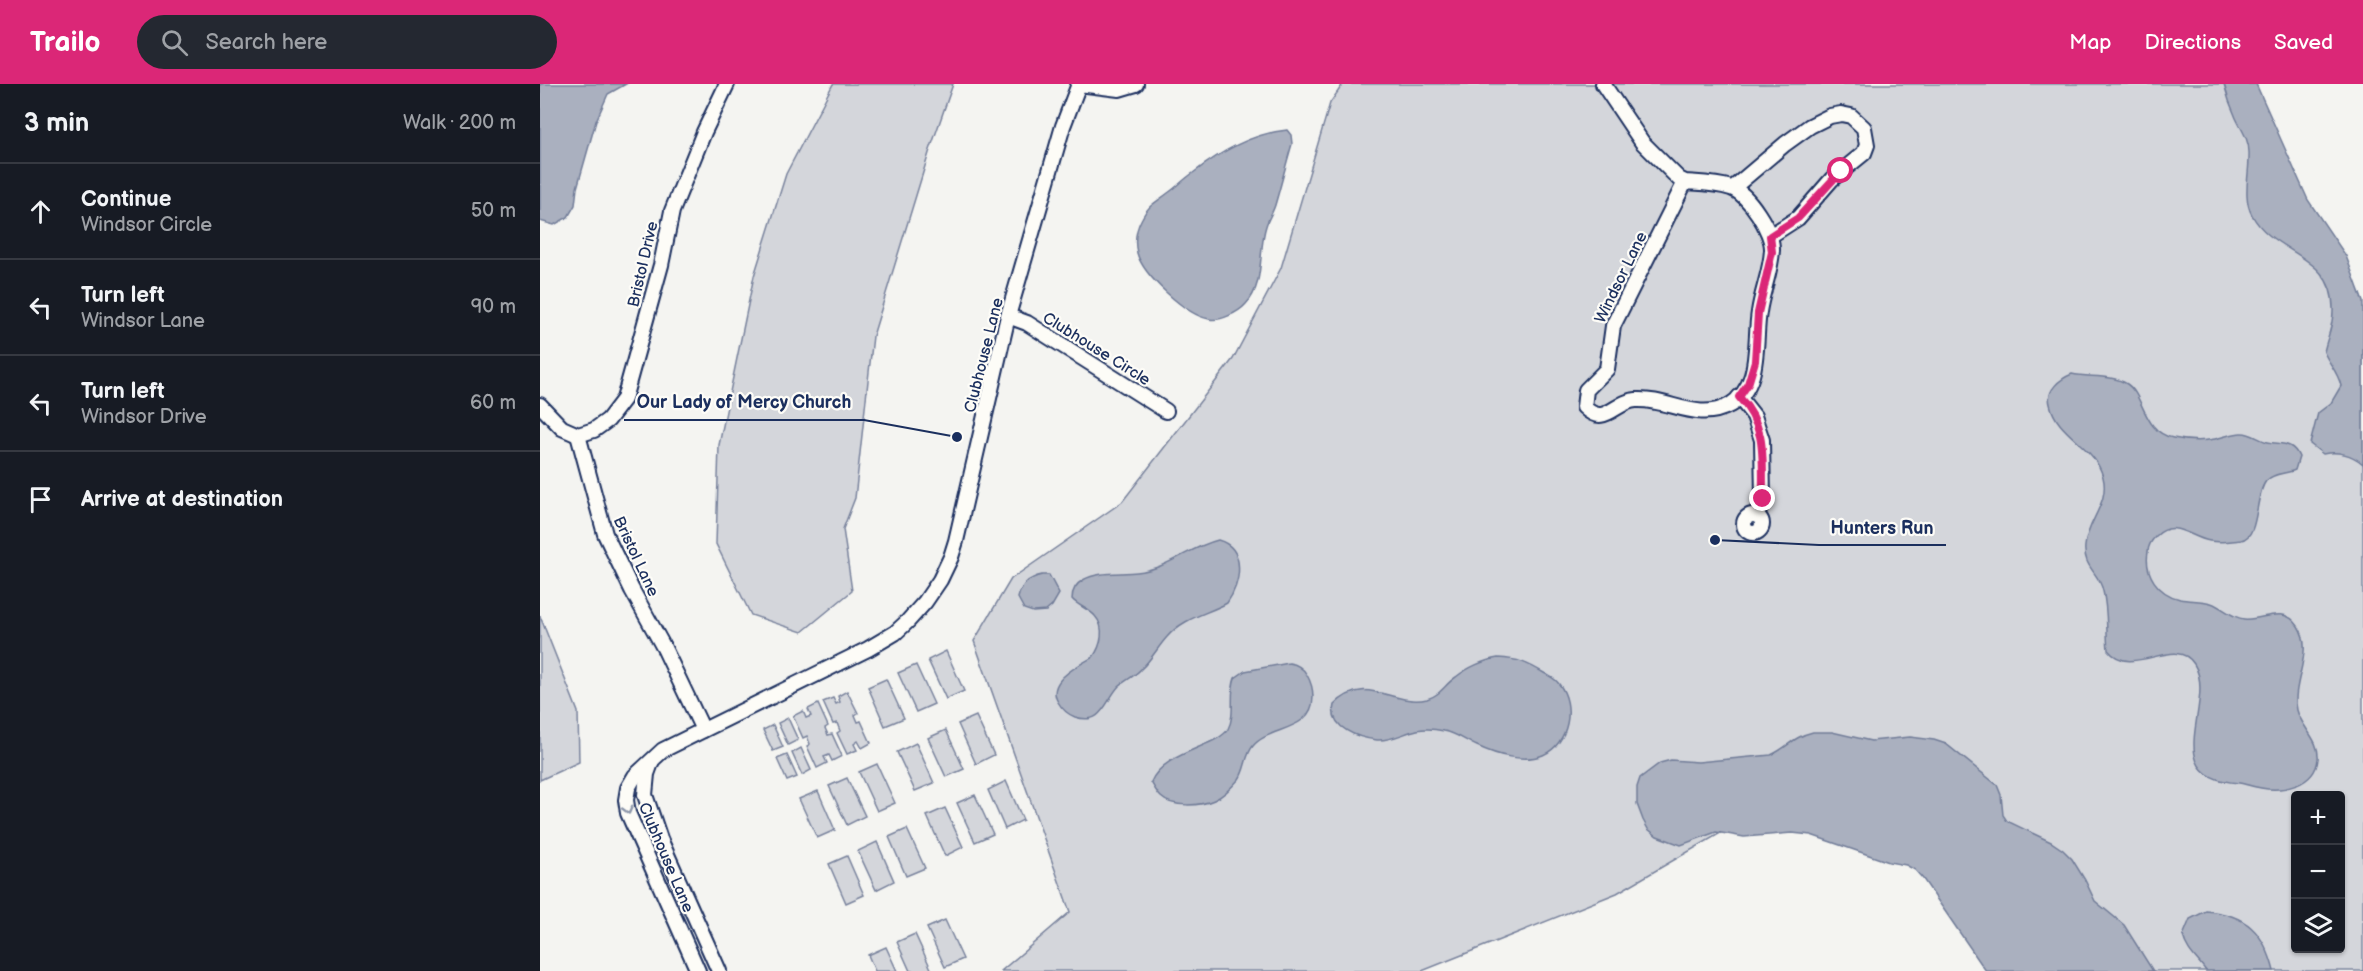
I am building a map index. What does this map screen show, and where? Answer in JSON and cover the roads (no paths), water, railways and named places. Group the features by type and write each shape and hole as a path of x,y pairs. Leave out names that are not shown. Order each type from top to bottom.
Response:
{"street":[{"name":"Bristol Drive","path":"578,435 594,430 608,420 620,407 628,392 661,265 672,211 704,132 727,84"},
{"path":"1079,84 1119,89 1136,84"},
{"name":"Clubhouse Lane","path":"698,971 628,813 626,800 628,788 635,776 663,750 868,649 895,633 925,602 940,580 956,541 1008,316 1062,126 1079,84"},
{"path":"1603,84 1642,142 1663,165 1685,182 1733,188 1750,204 1770,236 1772,252 1758,313 1755,361 1748,384 1739,397 1754,416 1762,441 1763,499 1756,516"},
{"path":"1733,188 1785,144 1810,126 1830,116 1841,114 1851,116 1864,128 1867,144 1864,153 1832,179 1798,218 1770,236"},
{"name":"Windsor Lane","path":"1685,182 1612,326 1606,369 1586,390 1584,407 1590,413 1606,414 1629,401 1640,400 1693,411 1708,411 1725,407 1739,397"},
{"name":"Clubhouse Circle","path":"1008,316 1027,323 1166,411"},
{"path":"540,405 562,428 578,435"},
{"name":"Bristol Lane","path":"578,435 605,534 703,730"},
{"name":"Clubhouse Lane","path":"652,761 647,774 645,795 664,847 719,971"}],"water":[{"path":"540,84 626,84 608,94 596,121 577,188 575,205 568,217 554,225 540,221"},
{"path":"2224,84 2256,84 2308,200 2346,256 2363,302 2363,464 2344,454 2323,454 2310,444 2318,413 2331,403 2341,386 2324,352 2333,317 2331,293 2324,278 2314,266 2274,239 2262,229 2252,215 2247,200 2249,147"},
{"path":"1287,130 1291,135 1292,144 1275,205 1266,226 1259,277 1252,296 1239,310 1224,318 1213,320 1200,316 1167,293 1141,262 1136,244 1140,222 1153,204 1214,158 1249,139"},
{"path":"2072,374 2107,377 2127,384 2133,389 2156,429 2173,438 2204,441 2246,433 2268,442 2290,446 2299,457 2295,470 2276,475 2266,481 2262,488 2254,524 2247,537 2241,540 2214,542 2170,529 2163,531 2151,542 2147,560 2154,582 2165,593 2180,599 2211,603 2235,617 2244,619 2272,615 2286,616 2298,626 2303,636 2304,657 2297,689 2297,710 2316,746 2318,759 2311,775 2297,785 2279,789 2258,788 2214,778 2200,768 2195,753 2194,736 2199,680 2194,664 2186,656 2176,653 2129,661 2118,658 2108,650 2105,598 2098,579 2086,560 2085,553 2087,537 2101,504 2103,477 2099,466 2085,448 2060,424 2054,415 2049,399 2055,386"},
{"path":"1218,540 1227,544 1234,551 1239,567 1236,586 1227,603 1180,625 1173,631 1145,665 1119,686 1098,715 1084,719 1065,711 1055,694 1056,687 1065,675 1093,657 1101,637 1100,626 1095,616 1072,599 1078,584 1095,575 1137,572 1158,567"},
{"path":"1049,575 1059,594 1046,611 1033,612 1024,609 1018,598 1021,589 1029,580"},
{"path":"1498,658 1517,661 1550,676 1559,684 1564,693 1568,713 1564,733 1552,750 1543,755 1518,758 1501,755 1477,746 1453,733 1434,729 1417,730 1387,739 1369,739 1346,730 1336,720 1334,705 1357,691 1369,691 1403,699 1427,699 1436,695 1465,671"},
{"path":"1289,663 1302,668 1311,683 1313,697 1306,717 1298,723 1269,735 1253,746 1239,779 1218,798 1202,804 1187,805 1172,803 1161,797 1151,782 1157,772 1167,763 1223,735 1228,729 1232,717 1232,690 1235,678 1245,671"},
{"path":"1813,732 1832,732 1871,741 1910,737 1946,744 1997,785 2001,795 2003,815 2007,821 2051,842 2072,859 2095,901 2124,925 2153,971 1986,971 1923,879 1915,870 1906,865 1889,862 1811,835 1792,833 1744,837 1716,832 1681,845 1657,836 1648,829 1643,820 1637,804 1637,787 1640,778 1660,763 1671,760 1698,762 1771,755 1800,737"},
{"path":"2206,911 2232,916 2251,928 2265,946 2274,971 2206,971 2190,951 2183,936 2190,919"}],"place":[{"name":"Our Lady of Mercy Church","path":"957,437"},
{"name":"Hunters Run","path":"1715,540"}]}
